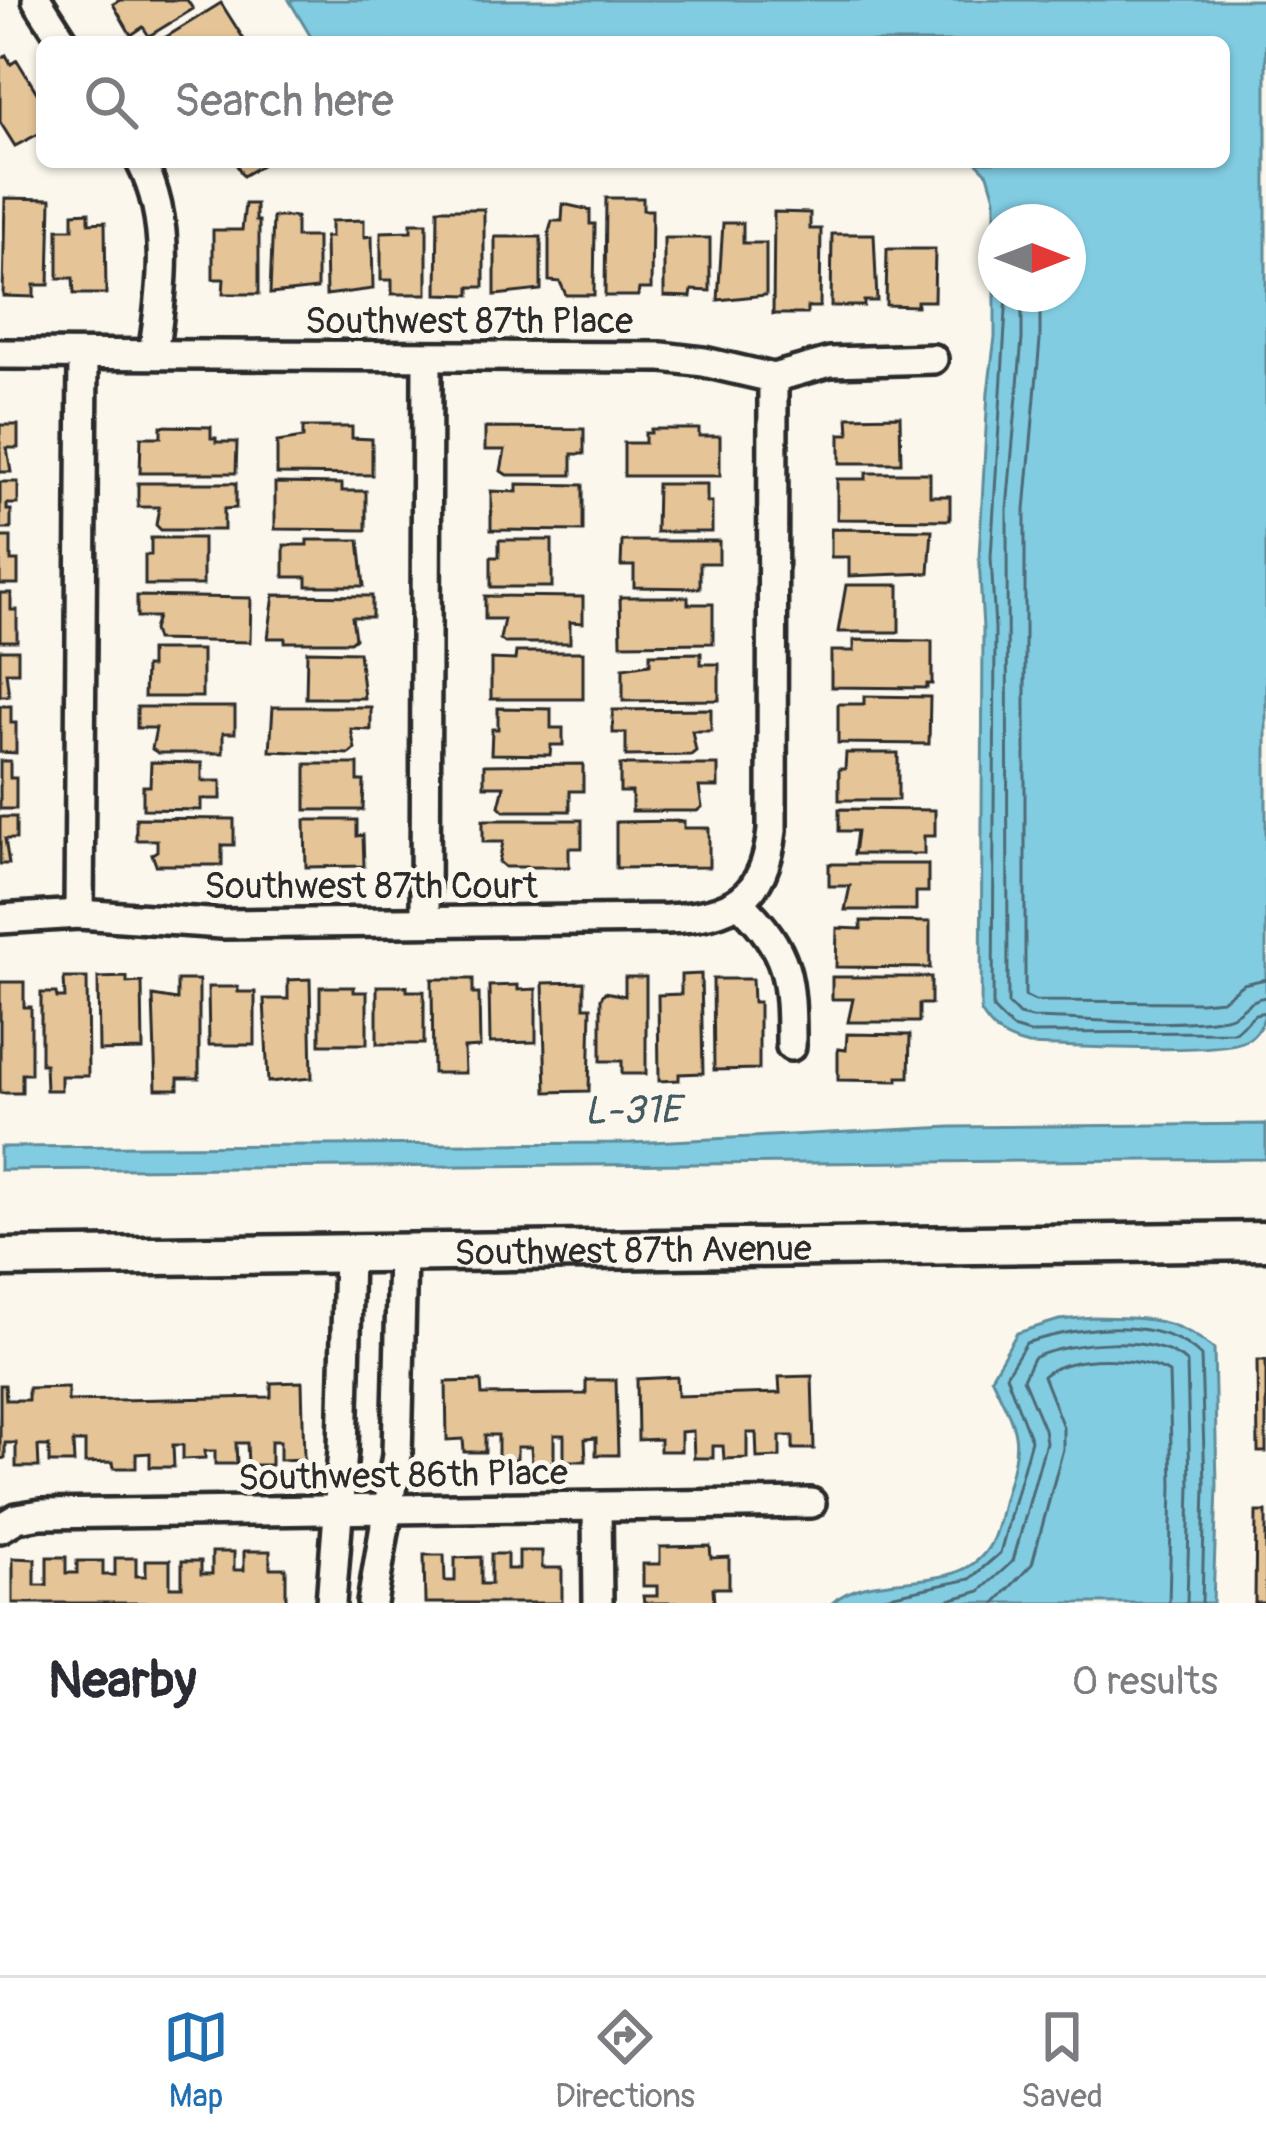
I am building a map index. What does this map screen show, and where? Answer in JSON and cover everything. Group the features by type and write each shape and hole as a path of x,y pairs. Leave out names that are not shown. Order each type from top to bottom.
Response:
{"street":[{"path":"37,0 60,36"},
{"path":"144,168 156,195 163,238 153,354"},
{"name":"Southwest 87th Place","path":"0,354 681,358 772,378 830,362 933,359"},
{"path":"79,914 82,355"},
{"path":"425,921 428,358"},
{"path":"772,378 772,830 766,864 740,903 764,927 786,964 791,1046"},
{"name":"Southwest 87th Court","path":"0,919 79,914 222,924 691,918 727,911 740,903"},
{"name":"Southwest 87th Avenue","path":"0,1258 1266,1241"},
{"path":"372,1603 390,1510 399,1400 401,1254"},
{"path":"331,1603 340,1511 348,1256"},
{"path":"345,1391 399,1400"},
{"name":"Southwest 86th Place","path":"0,1528 33,1514 811,1503"},
{"path":"597,1508 598,1603"}],"water":[{"path":"289,0 1266,0 1266,1012 1245,1041 1204,1048 1028,1045 1000,1034 981,1012 983,629 979,558 995,312 1086,312 1086,204 995,204 982,168 1230,168 1230,36 310,36"},
{"name":"L-31E","path":"1266,1124 1266,1159 0,1170 0,1147 631,1143 951,1127"},
{"path":"1093,1317 1171,1325 1214,1349 1213,1603 832,1603 849,1592 939,1577 978,1560 995,1533 1016,1448 1012,1424 991,1377 1017,1333 1059,1320"}],"building":[{"path":"120,0 187,0 193,9 149,36 143,27 131,35 113,4"},
{"path":"221,3 242,36 168,36"},
{"path":"6,55 11,64 17,60 36,91 36,135 15,146 0,122 0,59"},
{"path":"5,198 51,199 49,285 34,285 34,297 3,296"},
{"path":"606,198 643,198 643,210 652,210 651,289 639,289 638,296 605,296"},
{"path":"245,204 256,204 259,221 259,294 223,294 224,279 213,279 213,230 242,230"},
{"path":"563,204 590,210 590,224 595,224 594,295 566,295 560,282 549,281 549,232 552,221 562,221"},
{"path":"438,209 484,209 484,287 470,287 470,295 437,294"},
{"path":"89,212 89,223 105,222 106,294 74,294 73,278 58,278 58,229 73,229 73,213"},
{"path":"774,212 810,213 810,229 821,229 820,307 807,307 807,314 773,314"},
{"path":"273,217 296,217 296,237 317,237 317,289 270,294"},
{"path":"364,220 364,237 372,236 373,289 326,295 325,237 331,237 331,221"},
{"path":"411,223 427,223 427,294 392,294 392,280 381,280 381,232 411,231"},
{"path":"723,223 743,223 743,243 766,243 766,295 718,300"},
{"path":"832,234 874,234 877,301 831,306"},
{"path":"495,237 541,237 541,290 495,295"},
{"path":"664,238 710,238 710,291 692,290 691,297 664,296"},
{"path":"887,249 935,249 934,301 886,305"},
{"path":"900,416 901,463 840,463 840,434 849,434 848,417"},
{"path":"0,425 18,425 18,448 7,448 11,472 0,472"},
{"path":"161,426 211,427 216,442 237,442 236,473 140,473 141,437 161,437"},
{"path":"303,427 352,427 352,438 372,439 372,475 277,474 277,442 303,438"},
{"path":"485,428 584,429 584,454 572,454 572,475 507,475 501,471 505,450 485,450"},
{"path":"699,429 699,436 720,436 720,476 624,476 624,443 645,443 645,433"},
{"path":"866,473 930,473 930,496 950,496 950,520 837,519 837,479 866,479"},
{"path":"0,482 18,482 18,504 7,504 11,529 0,529"},
{"path":"138,483 236,483 236,508 224,509 224,530 161,530 156,525 159,507 138,507"},
{"path":"275,483 342,484 342,491 366,491 366,530 275,529"},
{"path":"517,484 583,485 583,531 491,530 491,491 517,492"},
{"path":"657,484 707,484 712,532 656,532"},
{"path":"831,529 932,530 929,573 849,576 849,557 831,557"},
{"path":"0,537 11,537 18,584 0,584"},
{"path":"151,538 203,538 203,585 145,585 145,555 151,555"},
{"path":"307,540 359,540 364,586 307,586 307,577 284,577 284,545 307,545"},
{"path":"499,540 552,540 552,587 491,587 491,557 499,557"},
{"path":"622,541 719,541 719,563 700,563 700,588 634,587 634,566 621,566"},
{"path":"846,585 899,585 899,632 838,632"},
{"path":"0,593 11,593 11,610 17,610 17,641 0,641"},
{"path":"274,595 372,596 372,617 352,617 355,638 350,642 285,642 285,638 268,638"},
{"path":"137,596 251,598 250,642 156,640 157,617 137,617"},
{"path":"485,596 583,597 583,623 570,622 570,643 505,643 500,639 504,619 485,619"},
{"path":"620,597 688,597 688,604 713,604 713,643 621,644"},
{"path":"854,640 932,641 932,684 927,688 831,687 831,651 854,651"},
{"path":"0,650 18,650 18,672 6,672 9,696 0,696"},
{"path":"150,650 202,650 202,697 144,697"},
{"path":"307,651 359,652 364,698 306,698"},
{"path":"516,652 583,652 583,699 491,699 491,659 515,660"},
{"path":"701,653 701,664 719,664 719,700 623,701 623,668 650,664 650,654"},
{"path":"864,696 930,697 929,744 838,743 838,704 864,704"},
{"path":"0,706 11,706 16,753 0,752"},
{"path":"137,707 235,707 235,733 223,733 223,753 158,753 152,749 156,728 137,728"},
{"path":"273,707 371,707 371,730 351,729 355,749 349,754 270,751"},
{"path":"498,708 551,709 551,728 563,728 563,745 551,745 550,755 491,754"},
{"path":"711,709 711,731 692,731 696,751 691,755 626,756 626,733 613,733 613,710"},
{"path":"846,753 898,753 898,800 839,800 839,769 845,769"},
{"path":"0,761 10,761 10,778 16,778 16,809 0,809"},
{"path":"151,762 202,763 202,781 221,781 221,799 201,799 201,810 143,809 143,786 150,786"},
{"path":"306,764 358,764 358,781 364,781 363,810 306,810"},
{"path":"583,764 583,791 570,791 570,811 504,811 499,806 504,786 484,786 484,765"},
{"path":"620,765 718,765 718,787 699,787 702,807 697,811 632,811 632,792 620,792"},
{"path":"839,809 935,810 935,836 924,836 924,854 854,854 857,831 839,831"},
{"path":"0,817 16,817 16,839 5,839 9,864 0,864"},
{"path":"136,818 234,819 234,845 222,845 222,865 156,865 152,854 157,851 157,840 136,840"},
{"path":"305,820 357,820 357,836 363,835 364,866 306,867"},
{"path":"483,820 582,820 582,848 569,848 569,867 505,867 499,862 503,842 483,842"},
{"path":"684,821 684,828 709,828 709,867 616,868 616,822"},
{"path":"829,864 928,864 928,892 916,892 916,910 845,910 850,886 829,886"},
{"path":"861,921 930,922 930,968 836,967 837,928 861,929"},
{"path":"701,974 703,1073 659,1081 658,995 681,994 681,975"},
{"path":"127,977 127,983 142,982 143,1050 99,1051 98,978"},
{"path":"625,977 646,977 646,1074 622,1074 622,1061 601,1061 601,998 605,992 625,996"},
{"path":"832,977 931,977 931,1004 919,1004 919,1022 848,1022 853,999 832,999"},
{"path":"64,978 87,978 88,1076 61,1076 61,1090 46,1090 45,1064 41,1064 41,993 65,998"},
{"path":"310,979 312,1078 268,1082 264,999 288,999 288,980"},
{"path":"432,979 473,979 473,994 479,994 480,1047 464,1048 465,1073 433,1073"},
{"path":"713,979 752,979 753,1002 759,1002 759,1069 714,1070"},
{"path":"177,980 199,980 199,1078 178,1078 178,1089 156,1089 153,996 177,1000"},
{"path":"0,982 24,982 24,1007 31,1007 31,1074 22,1074 22,1093 0,1093"},
{"path":"584,982 584,1007 591,1007 589,1091 546,1092 543,983"},
{"path":"518,985 518,990 536,989 536,1042 490,1043 489,986"},
{"path":"377,986 424,991 424,1044 377,1044"},
{"path":"208,987 255,992 255,1045 209,1045"},
{"path":"320,987 367,992 367,1044 320,1044"},
{"path":"847,1034 910,1035 909,1077 838,1080 838,1049 846,1050"},
{"path":"1257,1360 1266,1360 1266,1452 1258,1452"},
{"path":"812,1376 814,1449 793,1449 793,1436 780,1436 780,1457 757,1458 756,1433 747,1433 747,1458 724,1459 723,1446 713,1446 713,1458 694,1458 693,1431 681,1432 681,1451 660,1451 660,1439 638,1440 637,1379 677,1377 678,1396 780,1393 779,1377"},
{"path":"586,1380 616,1380 618,1455 596,1455 596,1438 585,1439 586,1461 564,1461 564,1435 554,1435 554,1462 532,1463 531,1447 517,1447 517,1460 498,1460 498,1435 485,1435 485,1452 464,1452 463,1439 447,1440 446,1382 481,1381 482,1395 586,1394"},
{"path":"302,1382 304,1459 280,1460 280,1441 271,1441 271,1465 248,1465 247,1443 236,1443 237,1464 215,1464 215,1451 205,1451 205,1458 183,1459 183,1445 173,1445 174,1467 150,1467 150,1453 136,1454 136,1468 114,1468 113,1462 85,1463 85,1442 73,1442 74,1463 49,1463 49,1446 38,1446 39,1467 16,1467 16,1443 5,1443 5,1458 0,1459 0,1385 5,1385 6,1400 28,1400 28,1388 68,1387 68,1401 271,1397 271,1383"},
{"path":"1256,1512 1266,1512 1266,1603 1255,1603"},
{"path":"710,1546 711,1558 729,1557 729,1588 713,1588 714,1603 644,1603 643,1596 657,1596 657,1586 643,1586 643,1564 660,1564 660,1547"},
{"path":"244,1551 270,1551 270,1568 286,1568 286,1603 13,1603 13,1558 35,1559 35,1585 47,1585 47,1557 66,1557 66,1573 77,1573 77,1561 103,1561 103,1575 115,1575 115,1558 136,1558 136,1576 146,1576 146,1560 170,1560 170,1587 182,1587 182,1561 201,1561 201,1574 212,1574 212,1552 234,1552 234,1570 244,1570"},
{"path":"519,1551 542,1551 542,1568 562,1568 562,1603 425,1603 424,1555 444,1555 445,1581 455,1581 455,1558 481,1557 481,1584 491,1584 491,1554 507,1554 507,1569 519,1569"}]}
